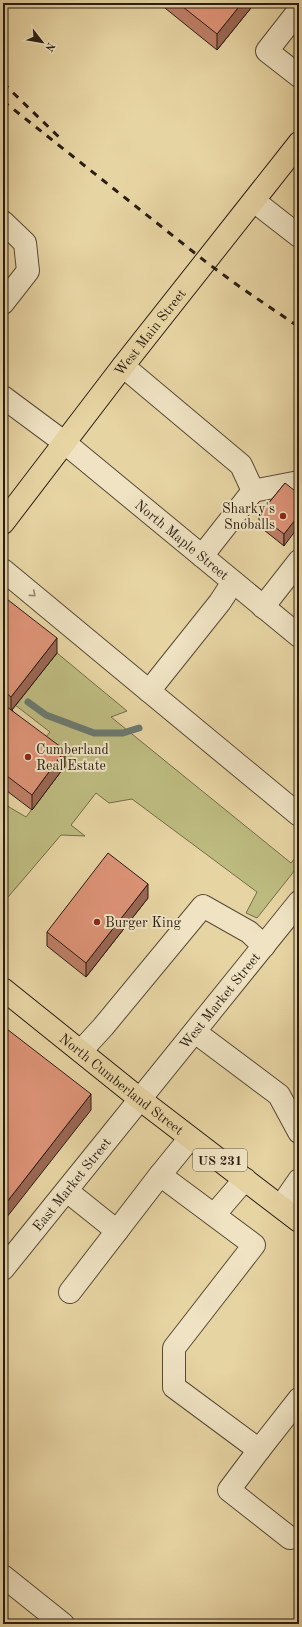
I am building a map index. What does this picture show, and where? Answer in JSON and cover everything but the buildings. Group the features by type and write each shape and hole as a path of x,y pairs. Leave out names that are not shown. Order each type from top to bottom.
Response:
{"main road":[{"name":"West Main Street","path":"3,523 299,143"},
{"name":"North Cumberland Street","path":"3,989 141,1100 299,1221"}],"street":[{"path":"299,10 267,51 299,76"},
{"path":"254,201 275,219 299,236"},
{"path":"3,222 25,243 28,272 3,303"},
{"path":"124,366 241,465 253,491"},
{"name":"North Maple Street","path":"3,397 65,443 299,636"},
{"path":"202,556 253,491 299,482"},
{"path":"263,607 299,561"},
{"path":"3,570 299,815"},
{"path":"149,691 220,602 233,582"},
{"name":"West Market Street","path":"141,1100 299,902"},
{"path":"81,1051 103,1027 203,906 249,932 264,946"},
{"path":"195,1032 278,1095 299,1132"},
{"name":"East Market Street","path":"3,1269 141,1100"},
{"path":"70,1292 190,1138"},
{"path":"160,1175 254,1245 174,1348 174,1387 259,1450"},
{"path":"214,1215 244,1179"},
{"path":"280,1206 299,1180"},
{"path":"67,1191 117,1231"},
{"path":"290,1538 229,1490 299,1399"},
{"path":"3,1576 63,1624"}],"shaded area":[{"path":"57,653 127,711 111,717 291,863 299,853 299,865 257,918 246,913 257,892 132,799 109,803 96,793 71,825 85,836 61,835 3,903 3,806 4,804 26,817 65,766 38,746 50,732 15,705"}],"waterway":[{"path":"28,702 46,715 94,733 123,733 139,728"}],"railway":[{"path":"3,83 63,141"},
{"path":"3,101 206,262 299,327"}],"place":[{"name":"Sharky's Snoballs","path":"283,516"},
{"name":"Cumberland Real Estate","path":"28,757"},
{"name":"Burger King","path":"97,922"}]}
